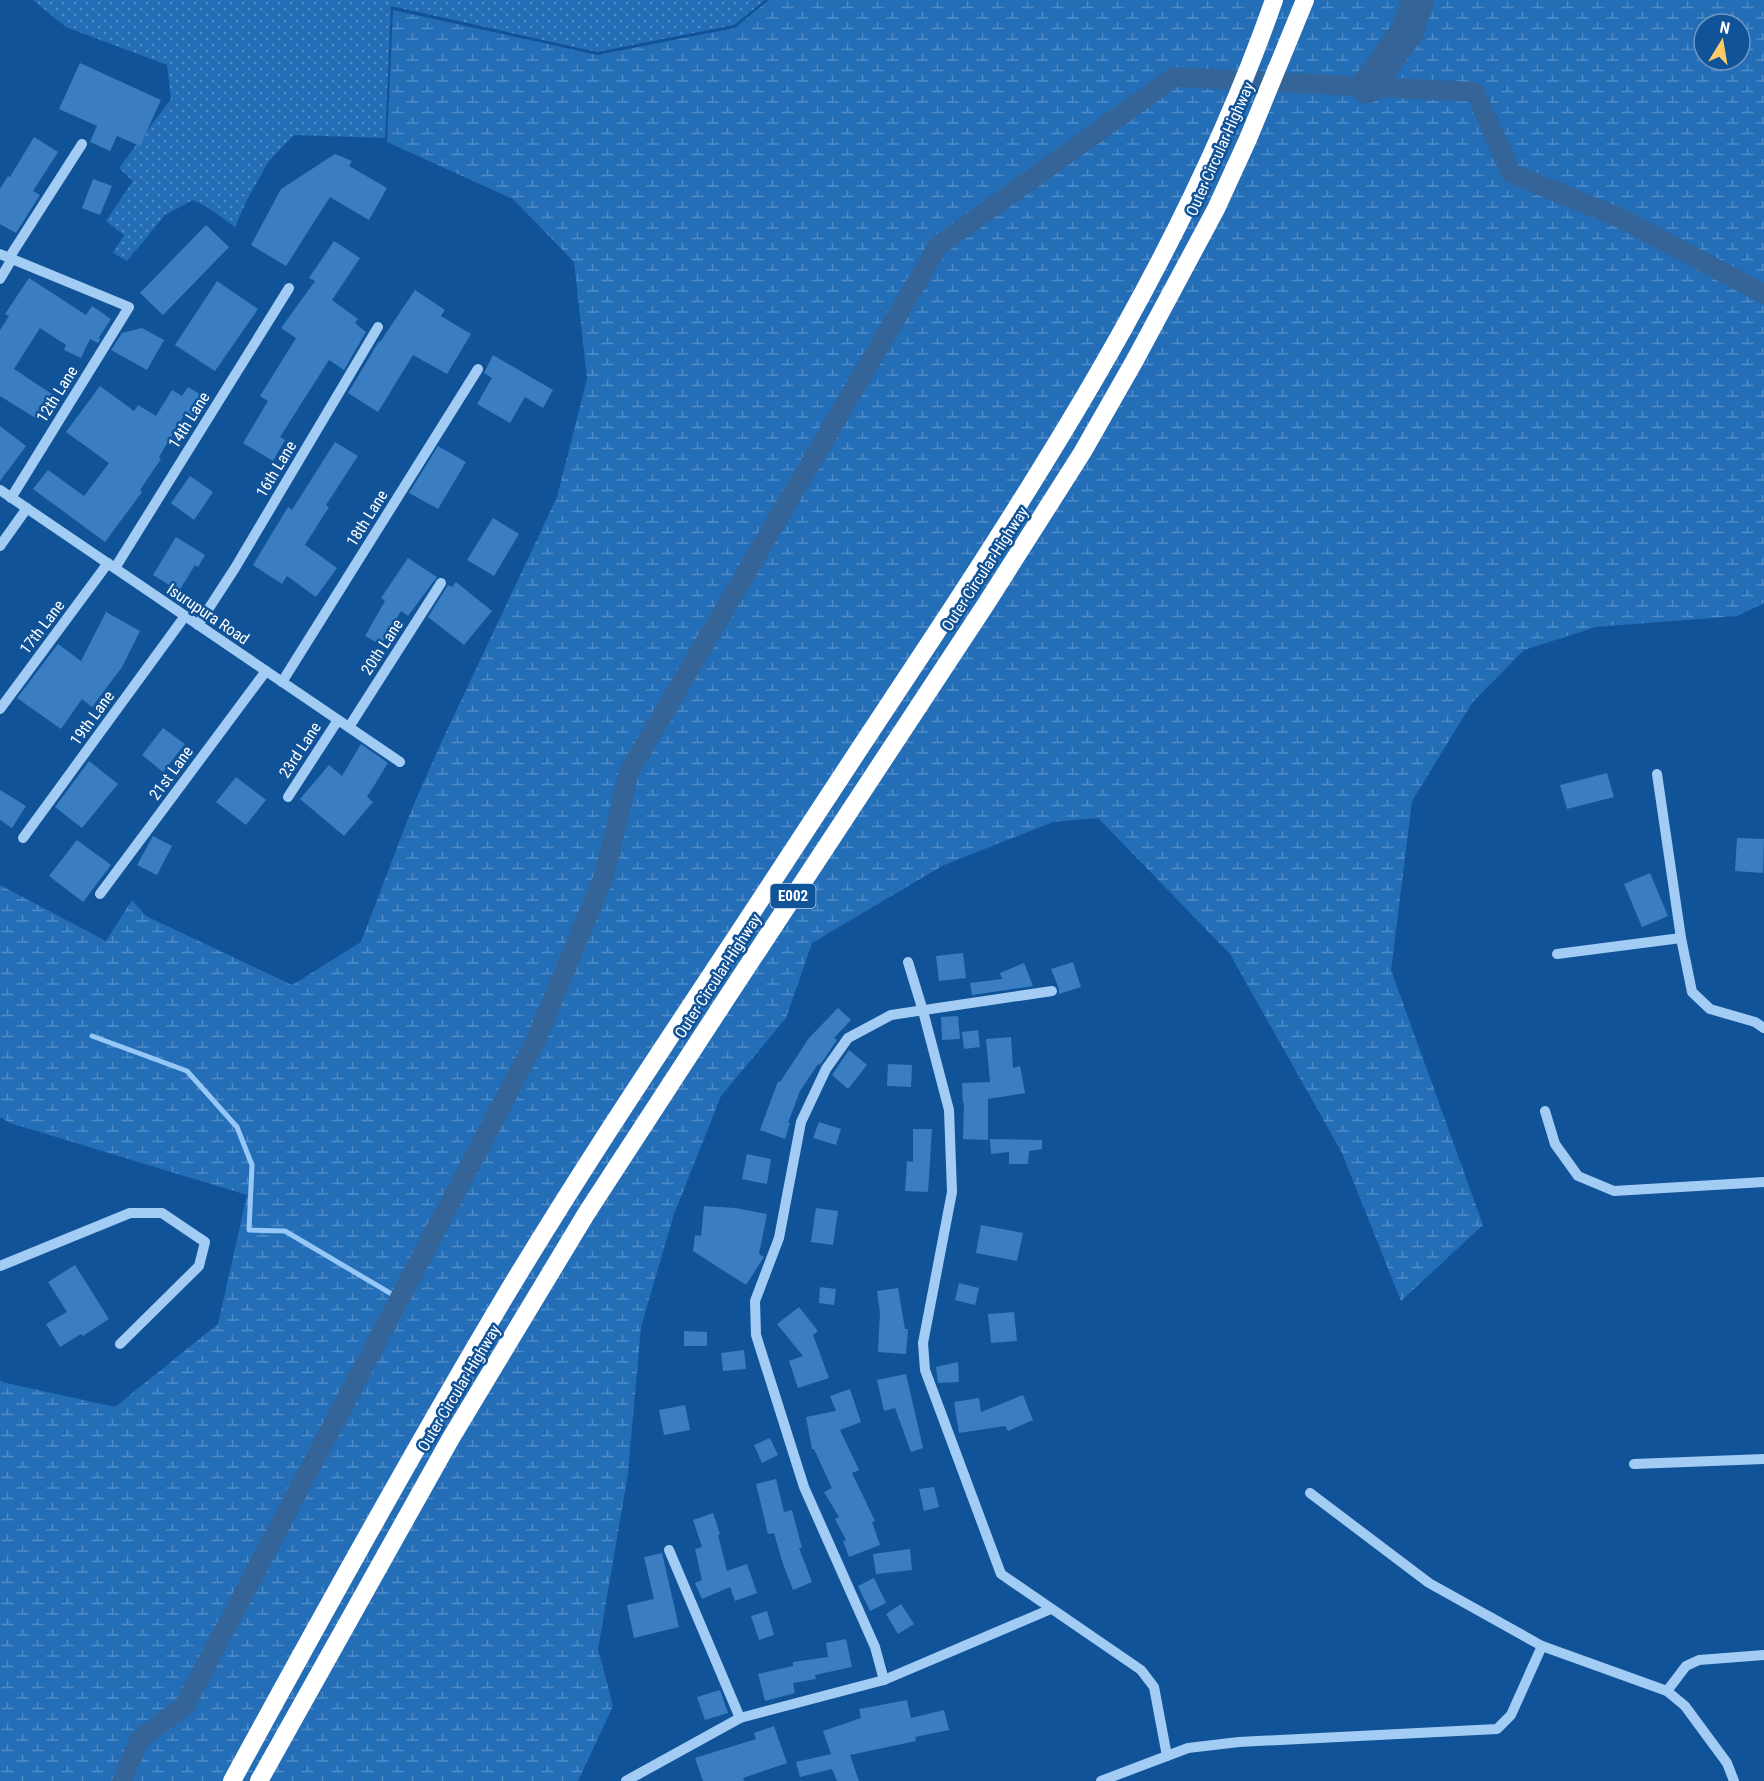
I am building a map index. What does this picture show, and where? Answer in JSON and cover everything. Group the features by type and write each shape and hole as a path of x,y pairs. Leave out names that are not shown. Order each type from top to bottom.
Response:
{"highway":[{"name":"Outer Circular Highway","path":"232,1781 333,1595 503,1300 689,1008 966,587 1062,436 1163,255 1216,143 1274,0"},
{"name":"Outer Circular Highway","path":"260,1781 452,1438 586,1214 986,604 1082,453 1136,360 1216,209 1248,139 1305,0"}],"street":[{"path":"0,279 7,257 82,144"},
{"name":"12th Lane","path":"7,257 129,306 11,498"},
{"name":"14th Lane","path":"112,566 289,288"},
{"name":"16th Lane","path":"198,625 235,568 378,327"},
{"name":"18th Lane","path":"282,681 478,369"},
{"name":"Isurupura Road","path":"0,490 400,762"},
{"path":"0,546 27,508"},
{"name":"17th Lane","path":"0,709 112,566"},
{"name":"20th Lane","path":"349,727 441,583"},
{"name":"19th Lane","path":"23,838 185,616"},
{"name":"21st Lane","path":"100,894 266,671"},
{"name":"23rd Lane","path":"288,797 338,720"},
{"path":"1656,774 1681,938 1692,992 1710,1009 1755,1022 1764,1028"},
{"path":"1557,954 1681,938"},
{"path":"908,962 949,1110 952,1192 923,1343 925,1370 1001,1574 1141,1670 1154,1687 1167,1756"},
{"path":"884,1680 875,1647 804,1487 756,1335 755,1301 778,1238 801,1122 826,1069 848,1038 891,1015 1052,991"},
{"path":"1545,1111 1555,1144 1578,1176 1614,1191 1764,1182"},
{"path":"0,1266 130,1213 162,1213 205,1242 199,1266 120,1344"},
{"path":"1634,1464 1764,1459"},
{"path":"1310,1493 1429,1583 1542,1646 1667,1691 1685,1706 1727,1763 1734,1781"},
{"path":"669,1550 740,1718"},
{"path":"626,1781 740,1718 884,1680 1051,1609"},
{"path":"1101,1781 1188,1748 1239,1742 1497,1729 1511,1715 1542,1646"},
{"path":"1667,1691 1686,1666 1699,1660 1764,1655"}],"green space":[{"path":"33,0 765,0 734,25 597,52 391,6 385,138 294,135 268,162 235,227 193,200 165,215 127,261 113,253 124,235 106,221 133,181 119,168 171,99 167,65 66,27"},
{"path":"769,0 1764,0 1764,603 1737,616 1596,627 1524,650 1472,703 1412,801 1391,970 1483,1225 1401,1301 1342,1153 1230,954 1098,818 1053,822 942,866 812,943 786,1018 721,1096 674,1214 641,1327 628,1473 598,1649 613,1706 578,1781 0,1781 0,1380 115,1407 218,1324 247,1195 10,1123 0,1117 0,885 106,941 132,900 146,916 292,985 361,942 411,811 557,497 587,379 574,262 513,199 387,142 393,10 597,55 735,28"}],"building":[{"path":"80,63 161,100 140,146 117,136 110,151 90,142 97,126 59,109"},
{"path":"34,137 58,152 33,191 40,195 16,233 0,224 0,189 8,176 10,177"},
{"path":"335,154 352,161 349,166 387,188 369,220 330,197 286,266 251,245 281,189"},
{"path":"93,179 112,186 100,215 82,208"},
{"path":"206,225 229,247 163,315 140,293"},
{"path":"334,241 360,258 332,300 358,319 355,323 366,332 344,370 329,360 280,437 285,440 273,461 243,443 268,401 260,396 296,338 281,328 315,281 309,278"},
{"path":"29,278 86,315 92,306 111,319 98,339 101,338 98,343 90,339 81,358 64,350 66,345 40,328 14,369 53,395 37,419 0,396 0,330 9,316 5,314"},
{"path":"217,281 258,309 215,371 175,345"},
{"path":"415,290 445,310 441,316 471,334 447,374 413,355 378,412 348,393 379,341"},
{"path":"142,328 164,340 147,370 111,350 122,333"},
{"path":"493,355 553,390 543,408 525,397 510,423 477,404 492,378 484,373"},
{"path":"100,386 134,411 138,405 156,416 172,390 182,396 188,387 206,398 191,420 184,415 159,457 161,459 140,490 142,492 105,542 33,489 48,470 84,496 109,463 66,432"},
{"path":"0,426 26,446 0,481"},
{"path":"335,442 358,456 326,505 329,507 305,545 337,568 316,597 287,576 282,584 253,565 288,507 292,510"},
{"path":"438,446 466,462 438,509 409,493"},
{"path":"190,476 213,492 194,520 171,503"},
{"path":"493,518 519,534 494,576 467,560"},
{"path":"176,537 205,555 198,567 195,565 179,591 153,575"},
{"path":"408,558 437,577 408,616 401,611 381,645 365,636 385,601 381,598"},
{"path":"456,582 492,611 464,645 428,617 448,585 452,587"},
{"path":"106,612 140,631 122,667 92,707 82,699 61,729 17,698 58,644 81,661"},
{"path":"163,728 185,744 163,772 142,755"},
{"path":"361,744 388,763 367,797 373,802 344,836 300,799 329,765 342,776"},
{"path":"89,761 118,784 82,828 55,807"},
{"path":"1607,773 1614,797 1567,809 1560,785"},
{"path":"236,777 266,800 246,825 216,802"},
{"path":"0,790 26,806 12,828 0,820"},
{"path":"153,836 172,846 157,875 137,865"},
{"path":"1737,838 1764,839 1763,873 1735,871"},
{"path":"77,840 111,865 83,902 49,876"},
{"path":"1650,873 1668,916 1642,927 1624,884"},
{"path":"963,953 966,978 939,981 936,956"},
{"path":"1073,962 1081,987 1059,994 1051,969"},
{"path":"1024,963 1033,986 972,995 970,983 1002,979 1000,973"},
{"path":"838,1008 851,1020 834,1038 837,1040 800,1091 788,1123 790,1123 785,1139 760,1130 778,1081 780,1082 809,1038"},
{"path":"958,1016 960,1039 942,1040 941,1017"},
{"path":"978,1030 980,1047 964,1049 962,1032"},
{"path":"1011,1037 1013,1068 1020,1066 1025,1093 988,1099 988,1140 963,1139 962,1083 990,1082 986,1039"},
{"path":"849,1050 867,1065 848,1089 832,1075"},
{"path":"888,1064 912,1065 911,1087 887,1086"},
{"path":"819,1122 841,1129 836,1145 813,1138"},
{"path":"913,1129 932,1129 928,1192 905,1191 907,1161 913,1162"},
{"path":"990,1139 1042,1140 1042,1149 1029,1151 1028,1164 1009,1164 1009,1152 991,1154"},
{"path":"747,1154 771,1159 767,1184 742,1179"},
{"path":"704,1206 735,1208 767,1214 759,1254 764,1257 746,1285 693,1251 695,1235 701,1236"},
{"path":"816,1208 838,1211 833,1245 811,1242"},
{"path":"981,1225 1023,1233 1017,1261 976,1253"},
{"path":"75,1265 109,1319 83,1336 81,1334 60,1347 46,1324 67,1312 48,1282"},
{"path":"959,1283 979,1288 975,1305 955,1300"},
{"path":"820,1287 836,1289 834,1305 819,1303"},
{"path":"898,1288 905,1329 908,1329 906,1354 878,1352 880,1313 877,1291"},
{"path":"799,1307 818,1331 813,1335 829,1378 798,1388 789,1361 803,1356 777,1324"},
{"path":"1014,1312 1017,1341 991,1343 988,1314"},
{"path":"684,1331 707,1332 707,1346 684,1346"},
{"path":"744,1350 746,1369 723,1371 721,1353"},
{"path":"958,1362 959,1382 938,1383 936,1367"},
{"path":"906,1374 923,1448 911,1452 895,1408 884,1411 877,1380"},
{"path":"850,1389 861,1422 840,1430 859,1470 852,1473 875,1521 872,1522 880,1545 849,1557 843,1541 846,1540 835,1519 839,1517 824,1492 832,1488 812,1449 806,1417 836,1411 830,1396"},
{"path":"1023,1395 1033,1420 1008,1431 1005,1426 959,1433 954,1402 979,1398 981,1412"},
{"path":"685,1405 690,1430 664,1435 659,1410"},
{"path":"770,1438 778,1455 762,1463 754,1445"},
{"path":"776,1479 784,1512 792,1510 802,1548 799,1548 812,1582 793,1590 774,1533 768,1534 756,1484"},
{"path":"934,1487 939,1507 924,1511 919,1489"},
{"path":"713,1513 720,1534 718,1535 727,1571 747,1564 757,1593 735,1601 730,1587 702,1599 695,1583 702,1580 695,1549 702,1547 693,1520"},
{"path":"910,1549 912,1570 876,1574 873,1554"},
{"path":"662,1553 679,1627 634,1638 627,1605 654,1599 644,1557"},
{"path":"874,1578 886,1603 870,1611 858,1586"},
{"path":"901,1604 914,1624 898,1634 886,1614"},
{"path":"767,1611 774,1635 759,1640 751,1616"},
{"path":"846,1639 852,1667 815,1675 816,1679 793,1683 795,1693 765,1701 758,1674 793,1666 793,1662 828,1657 826,1643"},
{"path":"720,1690 728,1713 705,1720 697,1697"},
{"path":"907,1700 911,1718 944,1710 949,1730 915,1737 916,1741 850,1755 859,1781 837,1781 832,1769 800,1777 796,1762 831,1754 823,1731 861,1718 859,1709"},
{"path":"774,1726 787,1763 743,1778 744,1781 703,1781 695,1758 756,1739 754,1733"}],"waterway":[{"path":"1367,87 1407,32 1418,0"},
{"path":"122,1781 140,1739 185,1705 536,1040 604,876 629,772 938,246 1174,77 1475,92 1511,173 1620,218 1764,294"},
{"path":"92,1036 187,1071 237,1127 252,1165 249,1230 285,1231 400,1299"}]}
